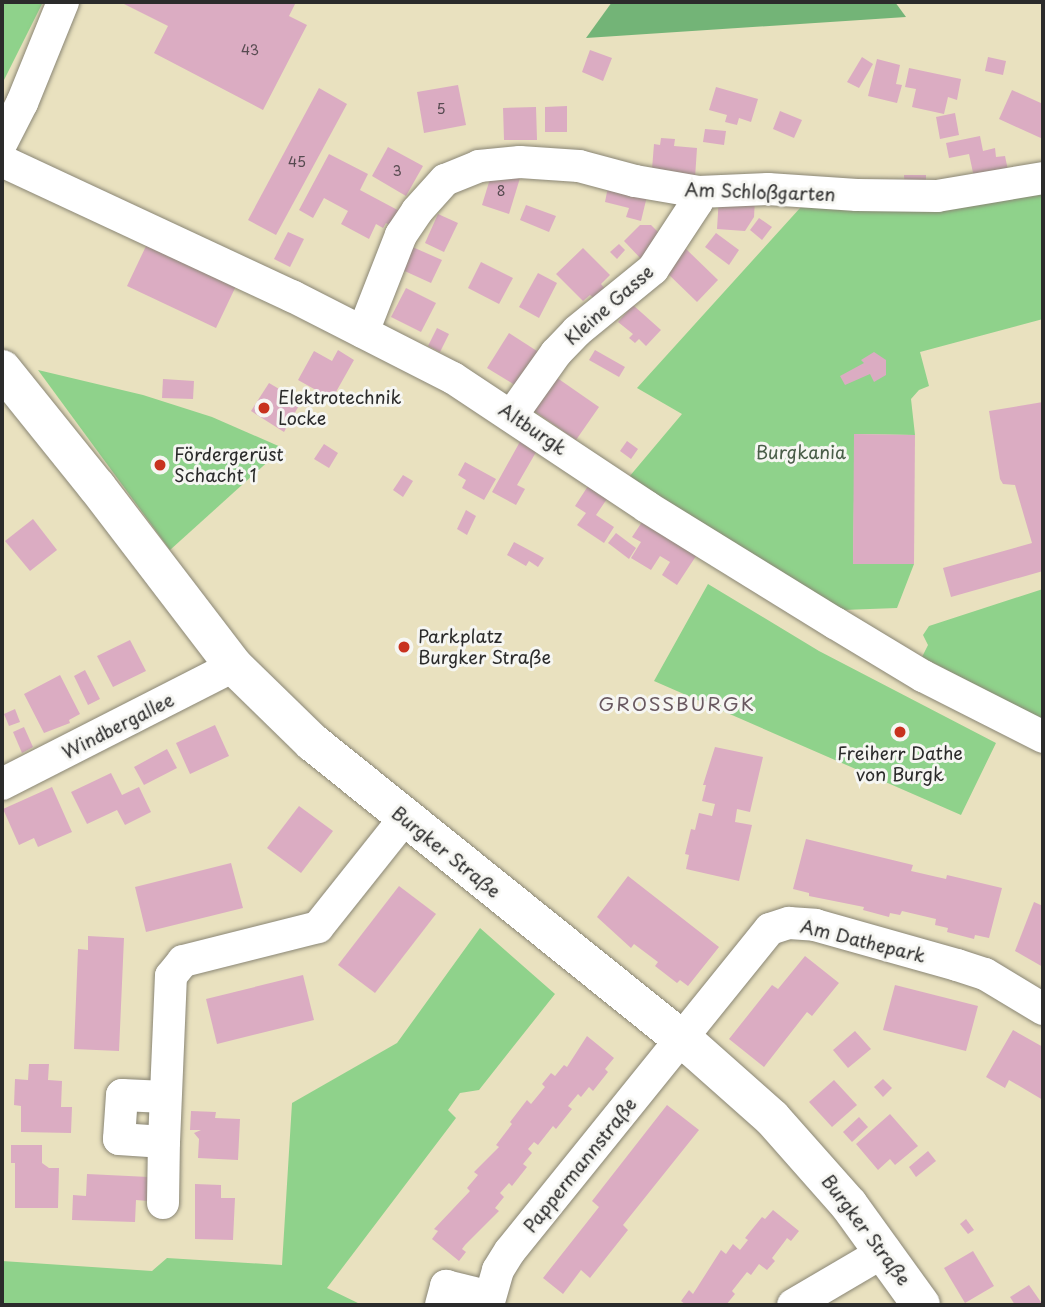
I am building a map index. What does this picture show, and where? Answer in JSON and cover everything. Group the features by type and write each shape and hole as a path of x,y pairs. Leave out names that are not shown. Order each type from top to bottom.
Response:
{"main road":[{"name":"Burgker Straße","path":"2,369 97,487 234,666 312,742 404,819 682,1040 772,1118 817,1166 885,1251 921,1305"}],"street":[{"path":"2,142 22,103 63,2"},
{"name":"Altburgk","path":"2,161 363,332 453,378 512,415 647,508 835,623 923,676 1043,737"},
{"name":"Am Schloßgarten","path":"363,332 400,239 417,211 445,180 479,166 520,162 579,166 648,184 699,192 768,189 937,196 1043,178"},
{"name":"Kleine Gasse","path":"512,415 556,353 578,331 653,269 697,202 699,192"},
{"name":"Windbergallee","path":"2,784 234,666"},
{"path":"163,1203 171,976 183,961 318,927 404,819"},
{"name":"Am Dathepark","path":"682,1040 771,929 789,923 815,925 985,974 1043,1009"},
{"name":"Pappermannstraße","path":"441,1305 446,1286 489,1301 498,1270 510,1251 682,1040"},
{"path":"164,1142 119,1139 122,1095 165,1097"},
{"path":"793,1305 885,1251"}],"green space":[{"path":"2,2 43,2 2,84"},
{"path":"612,2 895,2 906,17 586,38"},
{"name":"Burgkania","path":"1043,185 1043,319 920,352 929,386 919,390 911,399 915,435 855,434 853,564 914,564 897,608 843,610 629,477 682,414 637,388 810,197"},
{"path":"38,370 143,395 212,417 283,448 170,550"},
{"path":"708,584 819,651 996,743 961,815 654,681"},
{"path":"1043,589 1043,720 922,657 928,645 923,635 929,626"},
{"path":"480,928 555,994 479,1090 460,1093 448,1110 456,1118 327,1288 362,1305 2,1305 2,1261 152,1271 167,1258 282,1265 292,1103 397,1043"}],"building":[{"path":"120,2 296,2 289,16 307,25 263,110 154,53 168,26"},
{"path":"590,50 612,58 603,81 582,72"},
{"path":"862,57 873,64 859,88 847,82"},
{"path":"988,57 1006,61 1003,75 985,71"},
{"path":"877,59 900,65 896,84 902,85 897,103 868,96"},
{"path":"909,68 961,79 957,100 948,97 944,114 912,107 916,89 905,87"},
{"path":"458,85 466,125 424,133 417,92"},
{"path":"716,87 758,99 751,122 739,118 737,125 725,122 727,115 709,110"},
{"path":"319,88 347,104 276,235 248,220"},
{"path":"1012,90 1043,104 1043,139 999,119"},
{"path":"567,106 567,132 545,132 545,107"},
{"path":"536,107 537,140 504,140 503,108"},
{"path":"780,111 802,120 794,138 773,129"},
{"path":"955,113 959,135 940,139 936,117"},
{"path":"705,129 726,131 724,145 703,142"},
{"path":"980,136 983,151 995,148 996,157 1005,156 1009,175 975,182 969,154 949,158 946,143"},
{"path":"661,138 675,139 674,146 697,148 695,178 672,176 672,171 652,169 654,144 660,145"},
{"path":"388,147 423,166 406,196 372,176"},
{"path":"329,154 368,174 360,190 405,214 396,229 386,223 383,228 376,224 369,239 341,224 348,211 324,198 313,218 299,210"},
{"path":"493,169 520,178 509,214 482,205"},
{"path":"904,175 926,175 926,191 905,191"},
{"path":"609,182 648,192 641,221 626,217 629,208 605,202"},
{"path":"719,196 755,199 754,217 745,231 717,229"},
{"path":"526,205 556,216 549,232 520,220"},
{"path":"438,214 458,223 444,252 425,243"},
{"path":"759,218 772,227 762,240 750,230"},
{"path":"640,225 651,225 660,234 643,261 624,241"},
{"path":"288,232 304,239 290,267 274,259"},
{"path":"716,233 739,250 729,265 705,247"},
{"path":"147,244 236,286 216,328 127,286"},
{"path":"619,244 625,250 617,259 610,252"},
{"path":"408,245 442,260 431,283 398,268"},
{"path":"583,248 610,275 601,284 606,290 596,300 590,295 583,301 556,274"},
{"path":"685,248 718,280 697,302 664,270"},
{"path":"481,262 513,278 499,304 468,288"},
{"path":"538,273 557,283 539,318 519,307"},
{"path":"406,288 436,303 421,332 391,317"},
{"path":"633,305 661,330 646,346 639,339 635,343 629,338 633,334 618,322"},
{"path":"437,328 449,334 440,352 428,346"},
{"path":"509,333 540,353 518,387 487,368"},
{"path":"338,350 354,360 332,399 298,380 314,351 332,361"},
{"path":"595,350 625,367 619,377 589,360"},
{"path":"874,352 886,360 886,375 874,382 870,374 845,385 840,376 864,363 861,360"},
{"path":"550,373 599,407 576,440 527,406"},
{"path":"163,379 194,381 193,399 162,398"},
{"path":"269,383 301,402 284,432 251,411"},
{"path":"1043,402 1043,571 951,597 943,568 1032,543 1015,485 1003,484 1000,479 989,411"},
{"path":"854,434 915,435 914,564 853,564"},
{"path":"522,438 539,447 517,485 525,489 516,505 492,492"},
{"path":"627,441 638,449 631,459 620,451"},
{"path":"324,444 338,453 329,468 314,459"},
{"path":"465,462 496,479 484,500 462,488 466,480 458,475"},
{"path":"403,475 413,481 403,497 393,490"},
{"path":"590,483 609,496 596,515 614,527 604,543 577,525 586,513 575,506"},
{"path":"466,510 476,516 467,535 457,529"},
{"path":"33,519 57,550 30,571 5,541"},
{"path":"644,519 698,553 677,585 662,575 670,562 660,556 651,570 631,558 641,542 632,537"},
{"path":"616,533 636,548 629,559 608,543"},
{"path":"514,542 544,558 538,567 529,561 526,566 507,555"},
{"path":"130,640 146,671 113,687 97,656"},
{"path":"85,670 100,699 88,705 74,676"},
{"path":"60,675 80,714 69,720 70,723 44,733 24,694"},
{"path":"15,709 20,722 9,726 4,714"},
{"path":"215,725 229,756 190,774 176,743"},
{"path":"24,727 33,747 22,753 13,732"},
{"path":"715,747 763,757 750,812 737,809 735,822 752,825 739,881 686,869 689,855 685,854 691,829 695,830 699,813 712,816 715,804 702,801 706,785 703,785"},
{"path":"167,749 177,768 144,785 134,767"},
{"path":"111,773 122,795 139,787 151,812 125,825 117,810 87,824 71,792"},
{"path":"52,787 72,832 38,847 34,838 19,845 3,809"},
{"path":"299,806 333,831 301,873 267,848"},
{"path":"806,839 913,865 911,871 946,879 947,875 1002,888 989,938 975,935 974,939 947,932 948,928 935,925 936,919 902,911 900,915 890,913 889,917 863,910 864,907 809,896 809,893 793,889"},
{"path":"231,863 243,908 146,932 135,887"},
{"path":"628,876 719,947 688,986 680,980 677,983 655,966 658,962 634,944 631,948 597,917"},
{"path":"399,886 436,914 375,993 338,965"},
{"path":"1034,902 1043,906 1043,967 1015,951"},
{"path":"88,936 124,938 119,1051 74,1049 78,949 88,950"},
{"path":"805,956 839,983 812,1016 807,1012 764,1067 729,1039 772,985 778,989"},
{"path":"303,975 314,1020 217,1044 206,999"},
{"path":"895,985 978,1006 966,1051 883,1030"},
{"path":"1013,1030 1043,1047 1043,1100 1009,1080 1005,1088 986,1077"},
{"path":"855,1031 871,1049 848,1068 833,1050"},
{"path":"587,1036 614,1058 605,1069 608,1072 593,1091 589,1087 581,1097 578,1094 568,1106 572,1109 556,1129 553,1126 538,1145 534,1142 528,1149 532,1153 523,1164 527,1167 512,1186 509,1183 500,1193 504,1197 495,1208 499,1211 465,1245 462,1249 466,1252 459,1261 432,1239 438,1231 434,1229 470,1191 467,1188 478,1175 474,1172 499,1147 496,1145 527,1100 531,1104 545,1087 542,1084 551,1073 555,1076 564,1065 567,1067"},
{"path":"29,1064 49,1064 48,1080 62,1081 61,1107 72,1107 71,1133 21,1132 21,1106 14,1105 15,1079 28,1080"},
{"path":"883,1079 892,1088 883,1097 874,1087"},
{"path":"834,1080 857,1105 832,1127 809,1102"},
{"path":"667,1105 699,1130 623,1225 628,1230 590,1278 581,1270 563,1294 543,1278 599,1207 592,1201"},
{"path":"191,1111 216,1112 215,1118 240,1119 238,1160 198,1158 199,1139 194,1133 201,1130 190,1130"},
{"path":"890,1114 918,1146 895,1165 890,1159 878,1170 856,1144"},
{"path":"859,1117 868,1127 852,1142 843,1132"},
{"path":"11,1145 42,1145 42,1163 49,1168 59,1168 58,1208 15,1208 15,1163 11,1163"},
{"path":"928,1151 936,1161 916,1177 909,1167"},
{"path":"87,1174 149,1177 148,1201 136,1200 135,1222 72,1220 73,1195 86,1196"},
{"path":"195,1184 221,1185 221,1198 235,1198 233,1240 195,1239"},
{"path":"773,1210 799,1231 791,1241 787,1238 772,1258 775,1261 767,1270 759,1264 751,1275 747,1272 732,1291 735,1294 726,1305 686,1305 681,1301 689,1290 693,1294 721,1250 726,1254 733,1244 740,1250 748,1240 745,1238 762,1217 765,1219"},
{"path":"966,1219 974,1230 968,1234 960,1224"},
{"path":"973,1251 994,1286 965,1303 944,1268"},
{"path":"1029,1285 1043,1305 1015,1305 1010,1297"}],"place":[{"name":"Elektrotechnik Locke","path":"264,408"},
{"name":"Fördergerüst Schacht 1","path":"160,465"},
{"name":"Parkplatz Burgker Straße","path":"404,647"},
{"name":"Freiherr Dathe von Burgk","path":"900,732"}],"district":[{"name":"GROSSBURGK","path":"677,704"}]}
